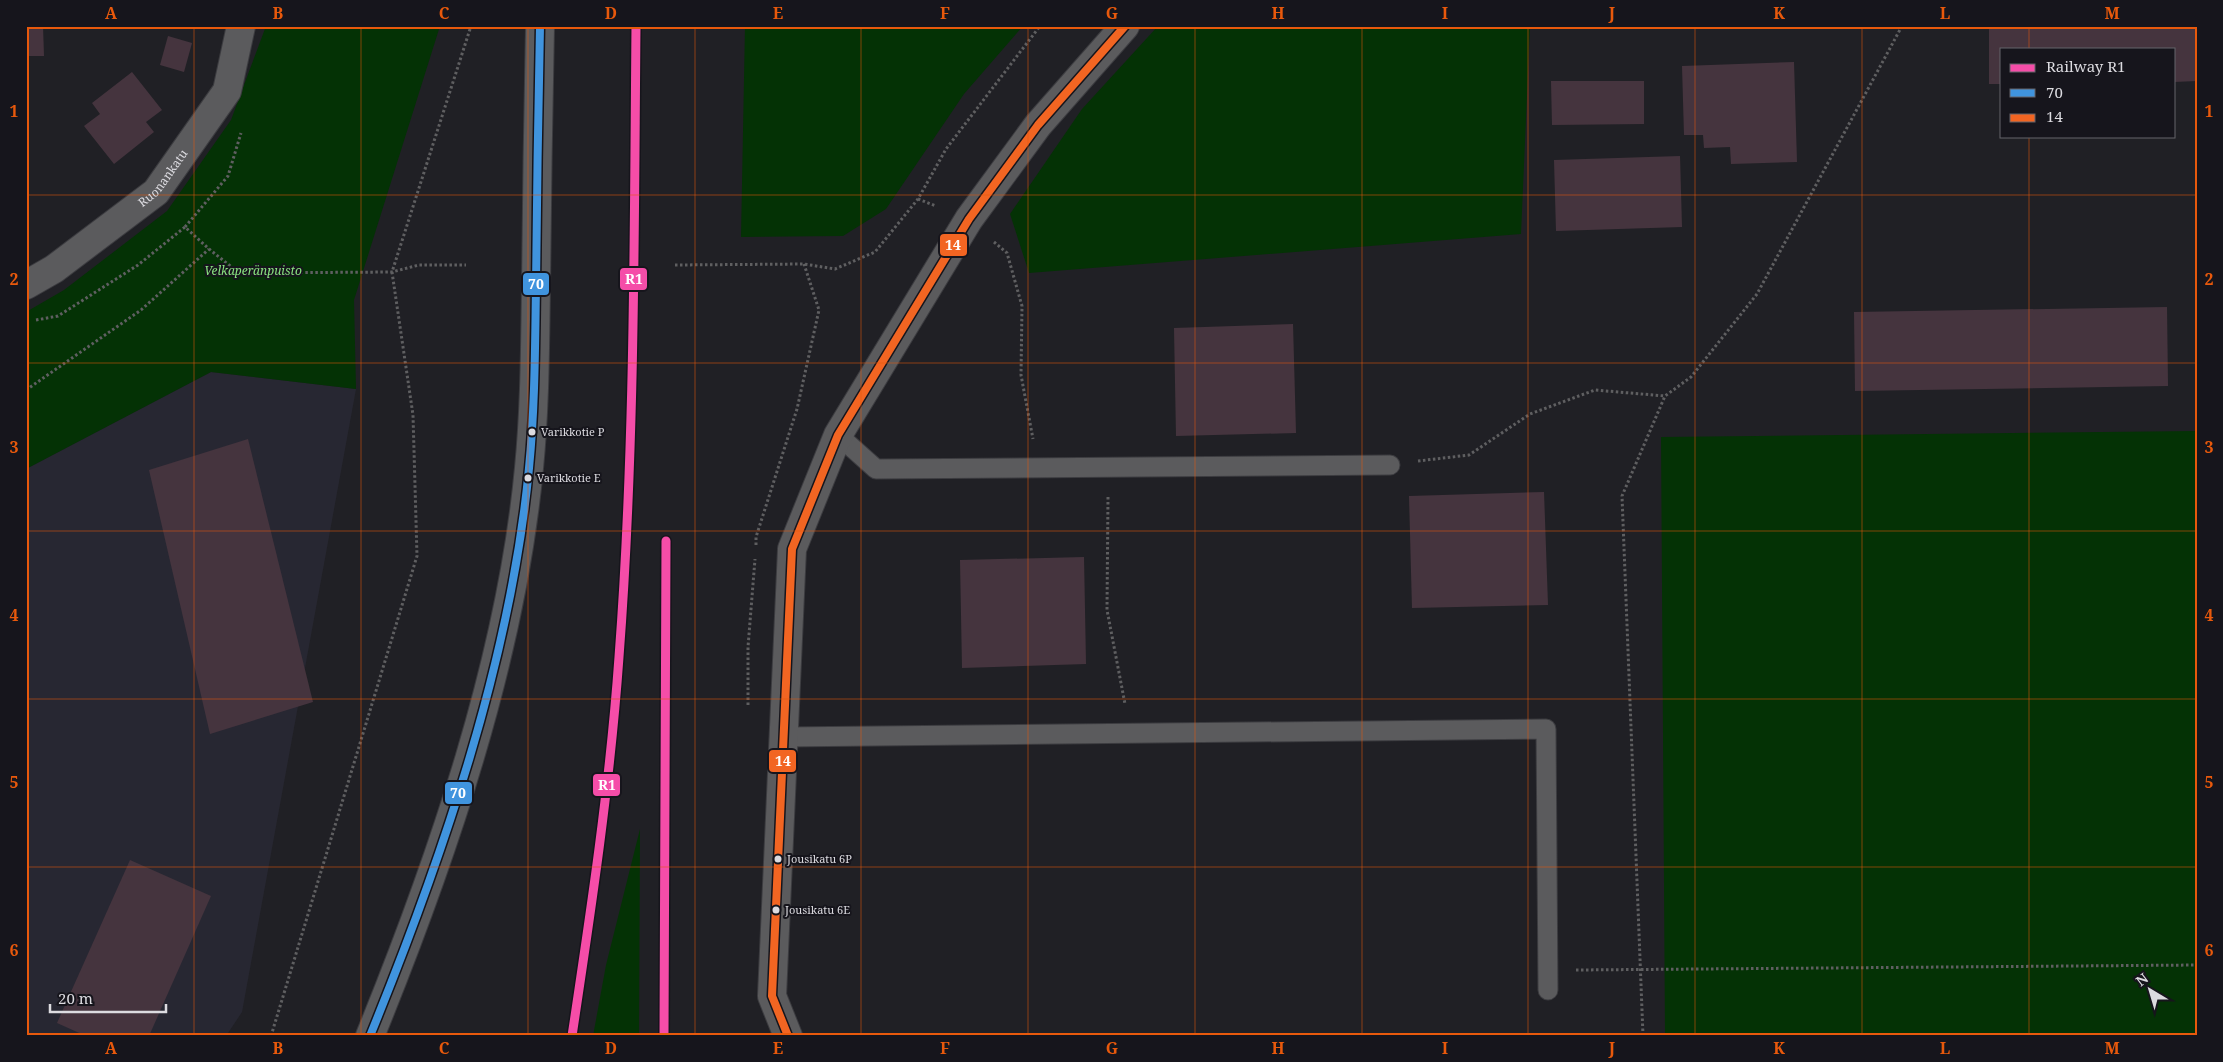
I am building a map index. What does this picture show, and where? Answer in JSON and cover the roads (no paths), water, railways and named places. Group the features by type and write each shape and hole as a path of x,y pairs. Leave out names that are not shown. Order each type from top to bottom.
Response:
{"street":[{"name":"Ruonankatu","path":"26,285 54,269 156,192 227,91 241,26"},
{"path":"370,1036 396,972 453,810 490,683 512,590 530,449 534,357 540,26"},
{"path":"788,1036 772,996 792,549 838,435 969,219 1038,125 1125,26"}],"lane":[{"path":"838,435 876,469 1390,465"},
{"path":"783,737 1546,729 1548,990"}],"rail line":[{"name":"R1","path":"572,1036 605,800 619,657 631,421 636,26"},
{"name":"R1","path":"664,1036 666,541"}],"place":[{"name":"Varikkotie P","path":"532,432"},
{"name":"Varikkotie E","path":"528,478"},
{"name":"Jousikatu 6P","path":"778,859"},
{"name":"Jousikatu 6E","path":"776,910"}],"park label":[{"name":"Velkaperänpuisto","path":"253,271"}]}
